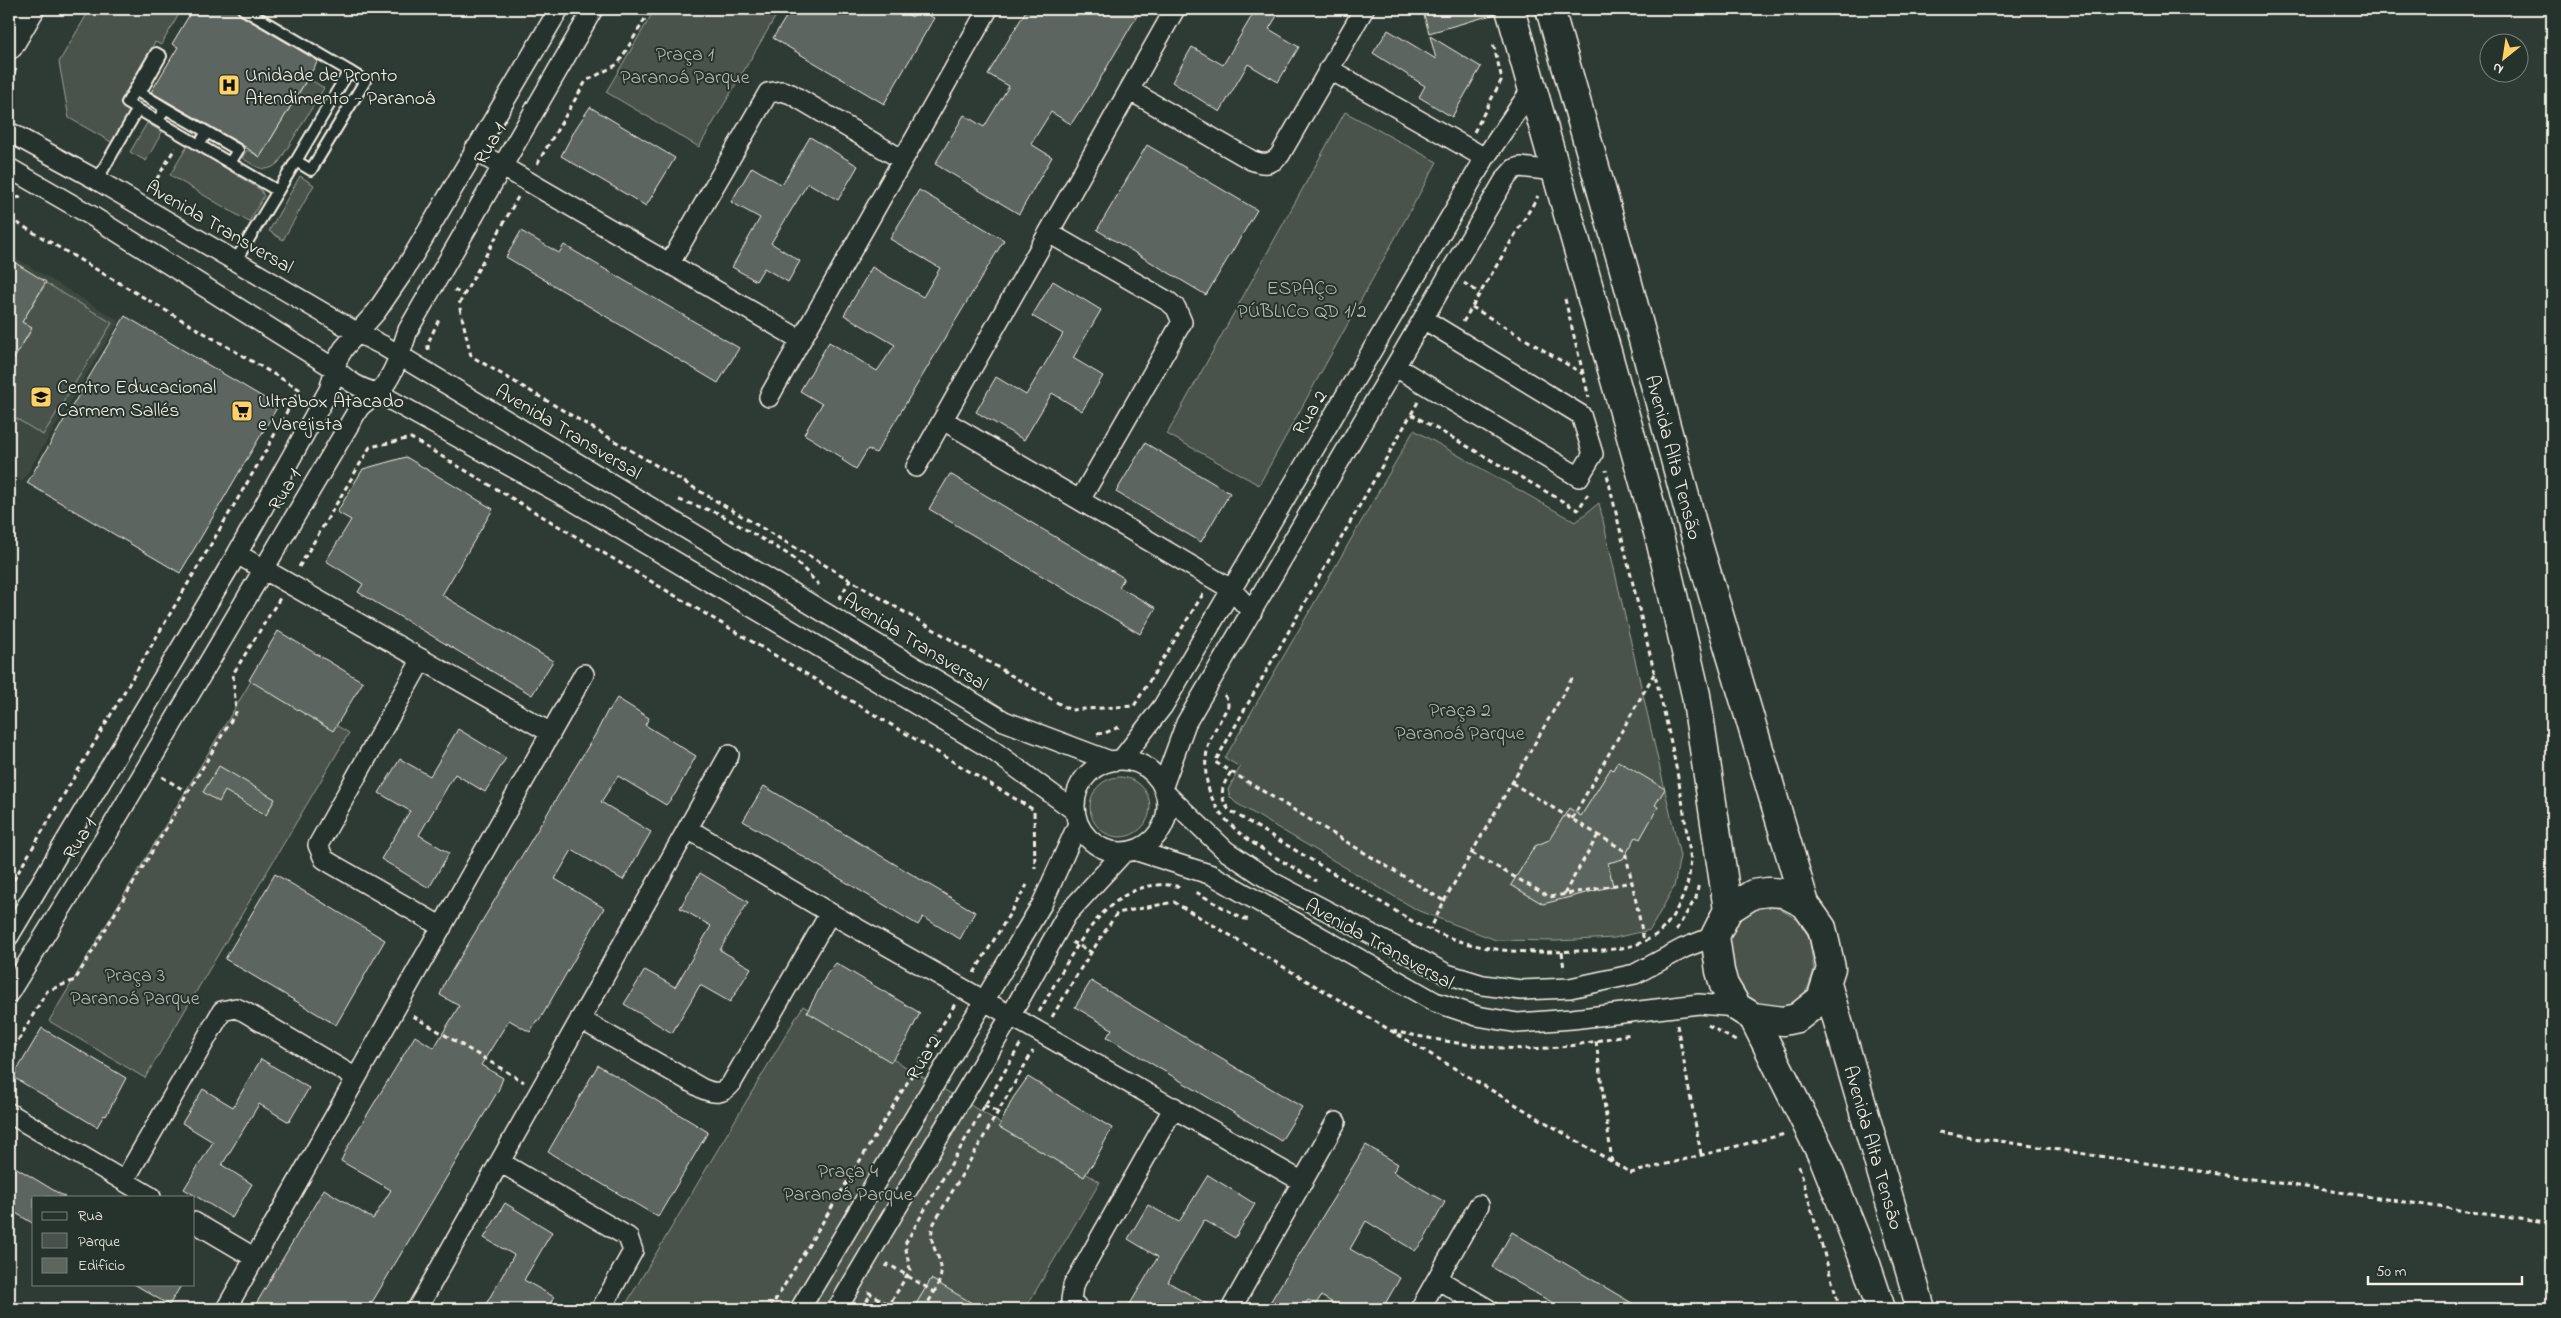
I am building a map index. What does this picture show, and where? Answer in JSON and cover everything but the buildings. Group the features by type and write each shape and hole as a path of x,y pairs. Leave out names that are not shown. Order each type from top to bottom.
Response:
{"street":[{"name":"Rua 1","path":"9,936 236,554 329,390 344,348 356,332 376,312 404,271 559,9"},
{"name":"Rua 1","path":"9,993 147,767 359,408 366,400 378,393 388,381 408,330 592,9"},
{"path":"769,397 988,9"},
{"path":"916,467 1175,9"},
{"path":"1129,90 1251,160 1268,164 1280,155 1364,9"},
{"name":"Avenida Alta Tensão","path":"1510,9 1660,539 1696,695 1728,910"},
{"name":"Avenida Alta Tensão","path":"1550,9 1627,280 1695,534 1805,904"},
{"path":"1329,69 1485,158"},
{"name":"Rua 2","path":"1116,760 1163,706 1485,158 1533,87"},
{"path":"670,263 768,93 782,90 791,94 902,160"},
{"name":"Avenida Transversal","path":"9,132 97,180 356,332 399,355 1004,721 1116,760 1146,767 1164,790 1226,851 1274,883 1447,974 1483,985 1521,990 1570,988 1635,974 1684,948 1715,936"},
{"path":"474,150 801,340"},
{"path":"837,1309 1011,1015 1067,914 1129,851 1147,844 1158,834 1164,822 1167,808 1164,790 1186,723 1510,173 1520,167 1555,171"},
{"name":"Avenida Transversal","path":"9,168 92,216 335,369 363,390 378,393 575,502 991,749 1076,818 1086,836 1096,845 1110,851 1129,851 1212,875 1435,1002 1477,1016 1518,1023 1572,1019 1699,1004 1745,1012"},
{"path":"1049,232 1169,302 1176,308 1182,322 1080,500"},
{"path":"1396,366 1579,477 1593,454 1581,415 1425,320"},
{"path":"943,420 1231,589 1252,612"},
{"path":"236,554 551,733"},
{"path":"422,658 318,844 319,852 332,864 442,927"},
{"path":"226,1309 584,674"},
{"path":"417,1309 729,755"},
{"path":"1076,818 1075,798 1079,785 1087,774 1097,766 1116,760"},
{"name":"Rua 2","path":"800,1309 1042,904 1076,818"},
{"path":"688,829 830,913 1303,1182"},
{"path":"1745,1012 1783,1022 1797,1018 1821,999 1827,984 1831,968 1822,928 1805,904 1782,893 1753,894 1728,910 1715,936 1720,971 1724,985 1745,1012 1824,1159 1866,1264 1881,1309"},
{"path":"580,1018 703,1089 720,1093 731,1084 830,913"},
{"name":"Avenida Alta Tensāo","path":"1827,984 1921,1309"},
{"path":"124,1181 222,1011 236,1008 245,1012 356,1078"},
{"path":"1079,1309 1071,1300 1073,1286 1174,1107"},
{"path":"9,1113 149,1196"},
{"path":"1231,1309 1336,1122"},
{"path":"500,1162 628,1237 632,1244 630,1259 601,1309"},
{"path":"1420,1309 1479,1205"},
{"path":"195,1223 255,1258"},
{"path":"1437,1279 1488,1309"}],"lane":[{"path":"243,9 365,81 311,170 296,161"},
{"path":"230,163 238,150 140,93 161,56 156,53 127,103 278,191"},
{"path":"236,260 349,71"},
{"path":"158,121 165,108"},
{"path":"97,180 138,109"},
{"path":"199,145 207,132"}],"path":[{"path":"1466,147 1502,79 1491,35"},
{"path":"152,187 161,172"},
{"path":"1463,322 1540,193 1542,202"},
{"path":"9,218 299,389 264,454 9,888"},
{"path":"1565,298 1590,402"},
{"path":"1472,307 1583,374"},
{"path":"433,357 428,351 428,343 443,313"},
{"path":"1419,399 1215,762 1444,901"},
{"path":"1411,414 1578,510 1591,488"},
{"path":"9,1056 48,991 75,980 236,712 233,674 370,447 411,438 1034,810 1036,871"},
{"path":"1231,772 1222,787 1221,794 1229,810 1430,930 1466,945 1490,950 1524,952 1598,951 1634,946 1656,935 1672,918 1685,892 1691,867 1681,784 1605,466 1600,473"},
{"path":"674,498 718,514 791,556 825,591"},
{"path":"832,598 838,602"},
{"path":"1572,819 1654,673"},
{"path":"1430,930 1444,901 1574,675"},
{"path":"1220,692 1226,696 1228,706 1208,750 1206,770 1208,790 1214,805 1226,822 1246,837 1319,883"},
{"path":"1092,735 1105,733 1128,722"},
{"path":"147,767 187,792"},
{"path":"1512,783 1625,851 1644,942"},
{"path":"1564,894 1598,835"},
{"path":"1472,853 1550,897 1632,882"},
{"path":"1671,936 1684,920 1696,898 1700,875"},
{"path":"770,1309 1031,878"},
{"path":"924,1309 934,1292 941,1273 936,1252 930,1238 933,1225 1081,968 1117,913 1174,902 1631,1173 1790,1133"},
{"path":"397,1006 540,1091"},
{"path":"1668,1026 1685,1023"},
{"path":"1677,1024 1701,1154"},
{"path":"1706,1024 1723,1032 1745,1049"},
{"path":"1389,1030 1464,1046 1525,1049 1560,1047 1632,1034"},
{"path":"1596,1040 1612,1162"},
{"path":"1939,1132 2552,1224"},
{"path":"1798,1161 1840,1309"},
{"path":"884,1272 888,1264 934,1292"},
{"path":"853,1283 896,1309"},
{"path":"869,1309 863,1307 875,1286"}],"shaded area":[{"name":"Centro Educacional Carmem Sallés","path":"9,254 119,321 22,482 9,474"}],"green space":[{"path":"90,9 182,9 161,45 155,42 120,102 132,110 113,143 69,118 59,62"},
{"name":"Praça 1 Paranoá Parque","path":"655,9 780,9 699,147 606,92"},
{"path":"308,78 324,88 279,162 266,169 257,167 242,158 247,150 260,157"},
{"name":"ESPAÇO PÚBLICO QD 1/2","path":"1345,112 1437,162 1259,485 1167,434"},
{"path":"147,123 162,132 146,161 130,152"},
{"path":"188,145 261,190 264,196 249,222 170,175"},
{"path":"300,176 314,185 283,240 269,231"},
{"name":"Centro Educacional Carmem Sallés","path":"46,283 112,323 43,435 9,414 9,367 32,329 22,322"},
{"name":"Praça 2 Paranoá Parque","path":"1414,430 1575,522 1599,503 1680,856 1674,887 1650,930 1614,938 1556,941 1496,940 1419,911 1236,803 1230,797 1228,790 1240,767 1225,758"},
{"name":"Praça 3 Paranoá Parque","path":"254,676 349,733 145,1078 49,1021"},
{"path":"1120,777 1136,782 1141,786 1145,791 1150,807 1145,823 1141,828 1136,832 1120,837 1104,832 1099,828 1095,823 1090,807 1095,791 1099,786 1104,782"},
{"path":"1766,905 1778,908 1798,920 1809,937 1814,970 1803,997 1787,1007 1774,1009 1756,1004 1735,987 1729,947 1733,923 1739,914 1750,908"},
{"name":"Praça 4 Paranoá Parque","path":"803,1006 1100,1182 1025,1309 623,1309"}],"place":[{"name":"Unidade de Pronto Atendimento - Paranoá","path":"229,85"},
{"name":"Centro Educacional Carmem Sallés","path":"41,397"},
{"name":"Ultrabox Atacado e Varejista","path":"242,411"}]}
